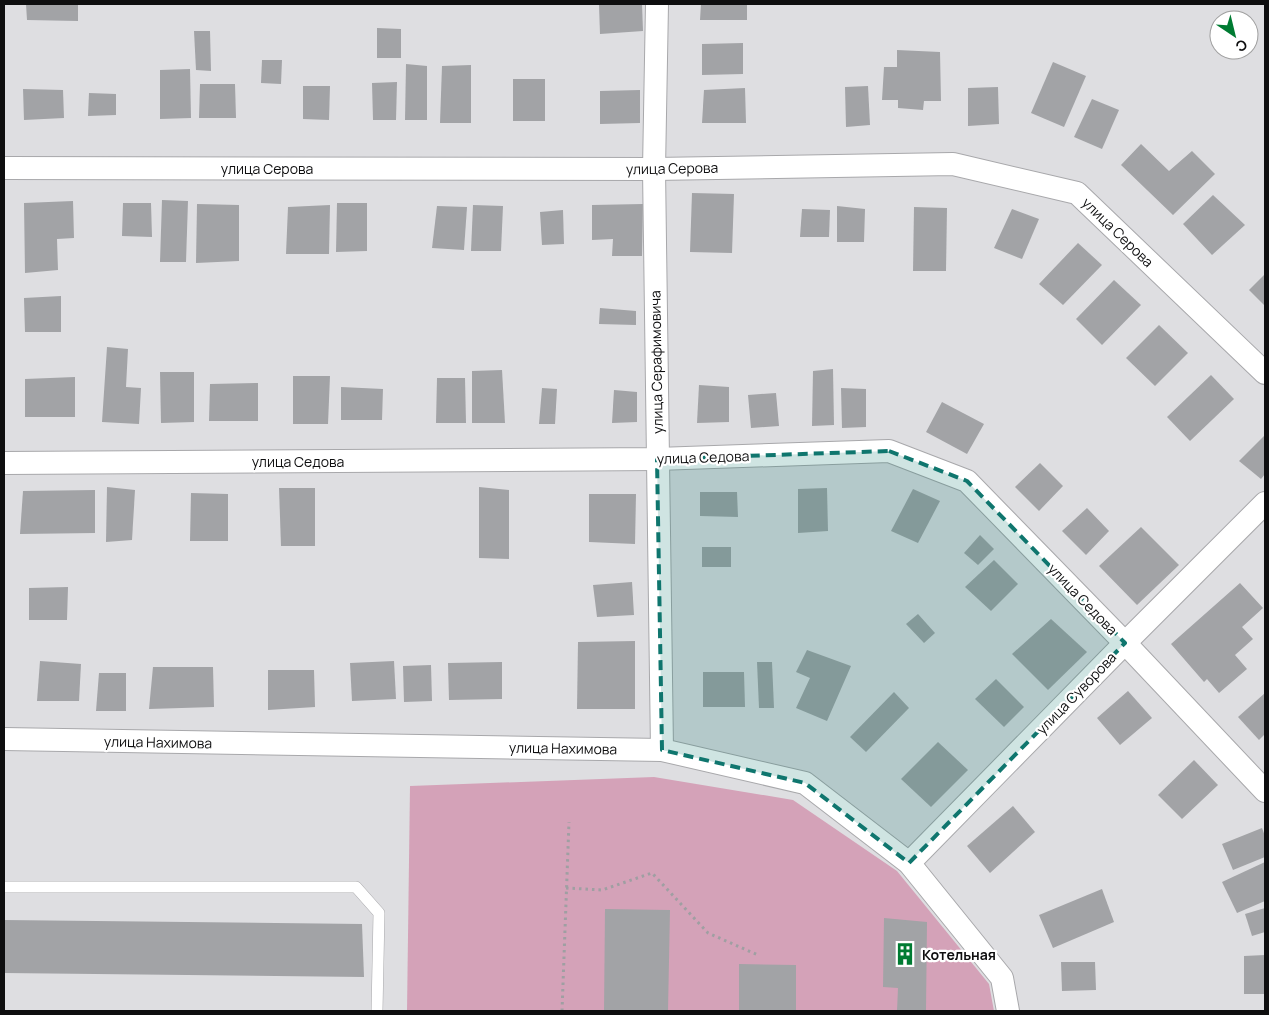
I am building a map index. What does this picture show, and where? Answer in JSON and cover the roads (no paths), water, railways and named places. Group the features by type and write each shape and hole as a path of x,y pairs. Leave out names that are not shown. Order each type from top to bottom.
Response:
{"street":[{"name":"улица Серафимовича","path":"657,4 654,169 662,750"},
{"name":"улица Серова","path":"4,168 654,169 953,164 1077,193 1265,373"},
{"name":"улица Седова","path":"4,462 657,459 889,451 967,481 1125,643 1265,791"},
{"name":"улица Суворова","path":"909,863 1265,503"},
{"name":"улица Нахимова","path":"4,739 662,750 805,783 909,863 1002,978 1008,1011"}],"lane":[{"path":"4,887 356,887 379,913 377,1011"}],"place":[{"name":"Котельная","path":"905,954"}]}
